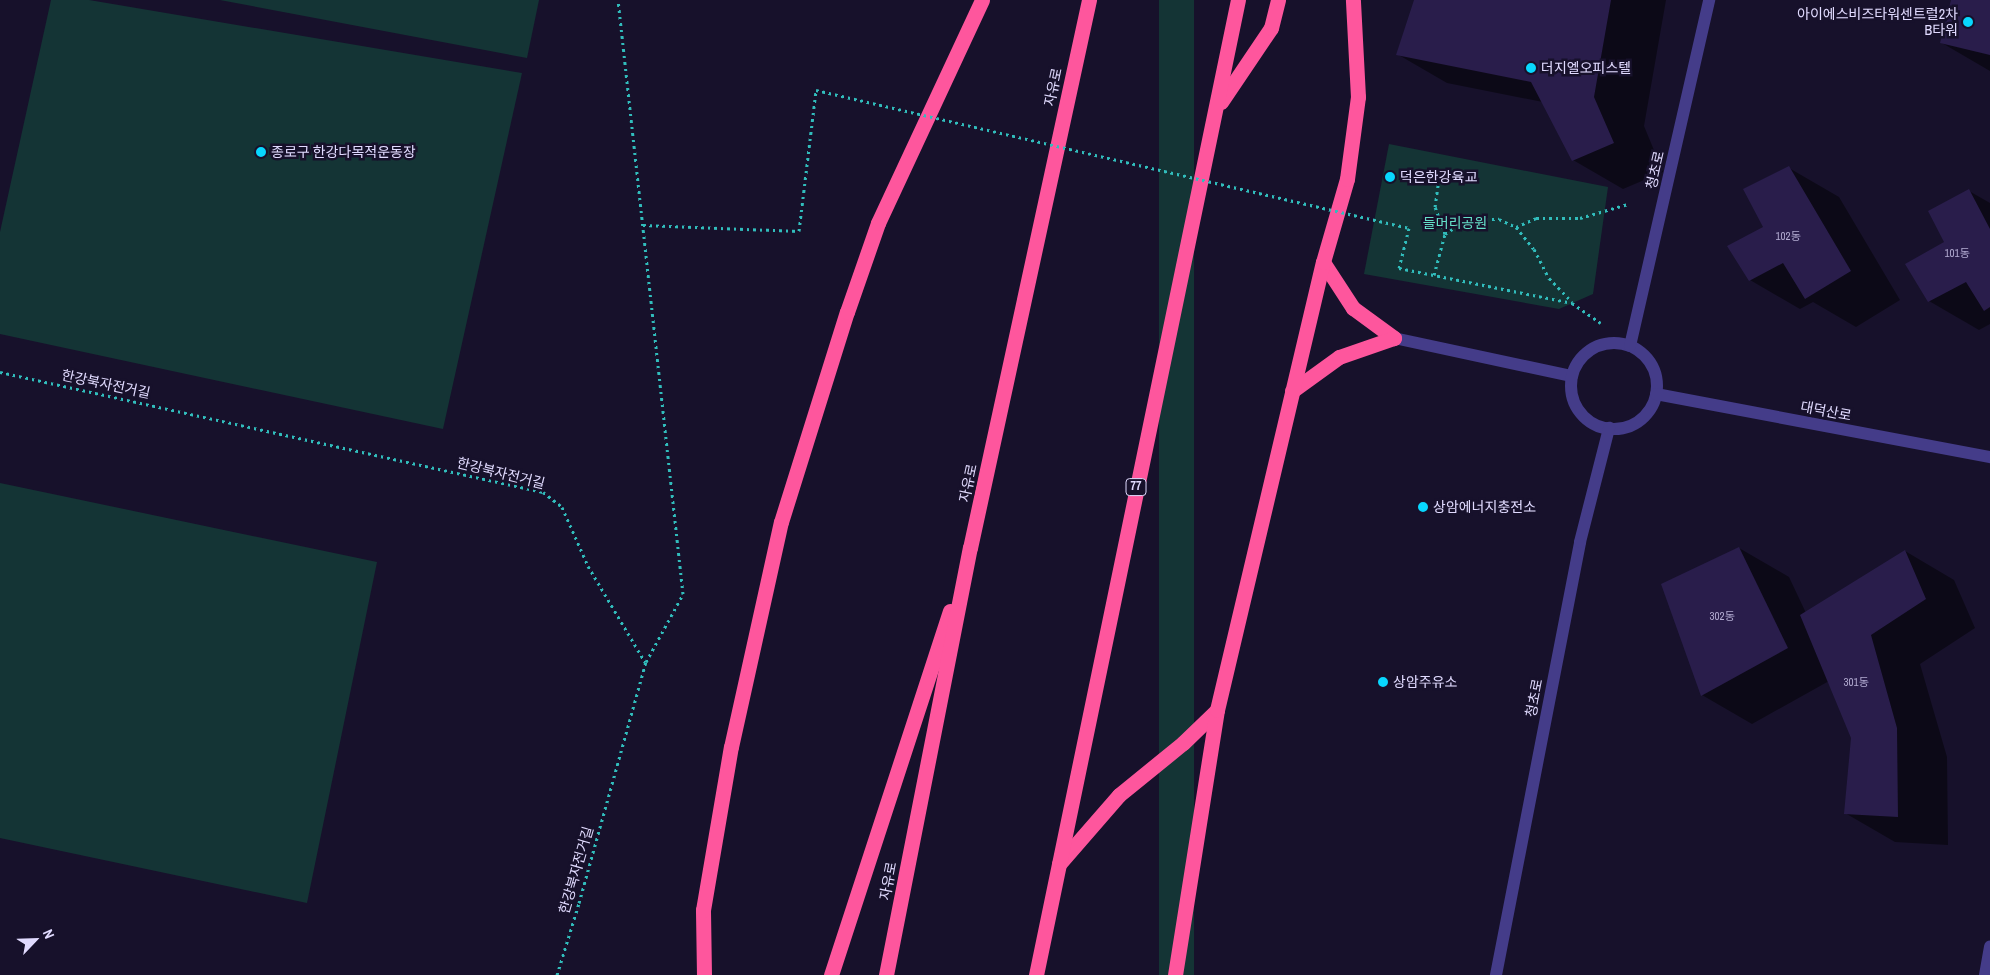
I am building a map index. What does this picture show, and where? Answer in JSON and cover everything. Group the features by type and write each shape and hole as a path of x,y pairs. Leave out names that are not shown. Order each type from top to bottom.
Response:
{"highway":[{"path":"704,975 704,910 731,748 781,522 847,312 878,222 982,0"},
{"name":"자유로","path":"886,975 970,548 1088,0"},
{"name":"77","path":"1036,975 1238,0"},
{"path":"1216,110 1271,28 1278,0"},
{"path":"1175,975 1217,710 1323,262 1347,179 1358,97 1353,0"},
{"path":"1323,262 1353,308 1394,338"},
{"path":"1292,391 1339,358 1394,338"},
{"path":"831,975 970,548"},
{"path":"1058,865 1119,795 1183,743 1217,710"}],"street":[{"name":"청초로","path":"1630,346 1708,0"},
{"path":"1394,338 1572,376"},
{"path":"1616,343 1630,346 1643,353 1652,365 1656,379 1656,394 1652,406 1645,416 1634,424 1622,428 1609,428 1595,424 1583,416 1575,404 1571,390 1572,376 1578,362 1588,351 1601,344 1616,343"},
{"name":"대덕산로","path":"1656,394 1990,458"},
{"name":"청초로","path":"1496,975 1580,542 1609,428"},
{"path":"1985,975 1990,946"}],"path":[{"path":"618,0 683,594 646,662"},
{"path":"643,225 799,231 816,90 1409,228 1399,268 1572,303"},
{"path":"1434,275 1445,234 1435,207 1439,177"},
{"path":"1516,227 1536,218 1580,218 1628,204"},
{"path":"1445,234 1466,220 1499,219 1516,227 1534,248 1549,278 1572,303 1601,323"},
{"name":"한강북자전거길","path":"0,372 543,492 562,507 588,566 646,662 557,975"}],"green space":[{"name":"종로구 한강다목적운동장","path":"51,0 89,0 522,73 443,429 0,334 0,232"},
{"path":"220,0 539,0 527,58"},
{"path":"1159,0 1194,0 1194,975 1159,975"},
{"name":"들머리공원","path":"1389,144 1608,187 1593,294 1559,309 1364,274"},
{"path":"0,483 377,562 307,903 0,838"}],"building":[{"name":"더지엘오피스텔","path":"1414,0 1611,0 1594,97 1614,143 1572,161 1531,82 1396,55"},
{"name":"아이에스비즈타워센트럴2차 B타워","path":"1951,0 1990,0 1990,55 1940,43"},
{"path":"1789,166 1851,271 1805,299 1783,263 1749,281 1727,246 1763,227 1743,189"},
{"path":"1969,189 1990,229 1990,307 1984,311 1966,282 1928,302 1905,264 1944,242 1928,211"},
{"path":"1739,547 1788,648 1701,696 1661,584"},
{"path":"1905,550 1926,599 1871,635 1897,728 1898,817 1844,814 1851,738 1800,615"}],"place":[{"name":"아이에스비즈타워센트럴2차 B타워","path":"1968,22"},
{"name":"더지엘오피스텔","path":"1531,68"},
{"name":"종로구 한강다목적운동장","path":"261,152"},
{"name":"덕은한강육교","path":"1390,177"},
{"name":"상암에너지충전소","path":"1423,507"},
{"name":"상암주유소","path":"1383,682"}]}
